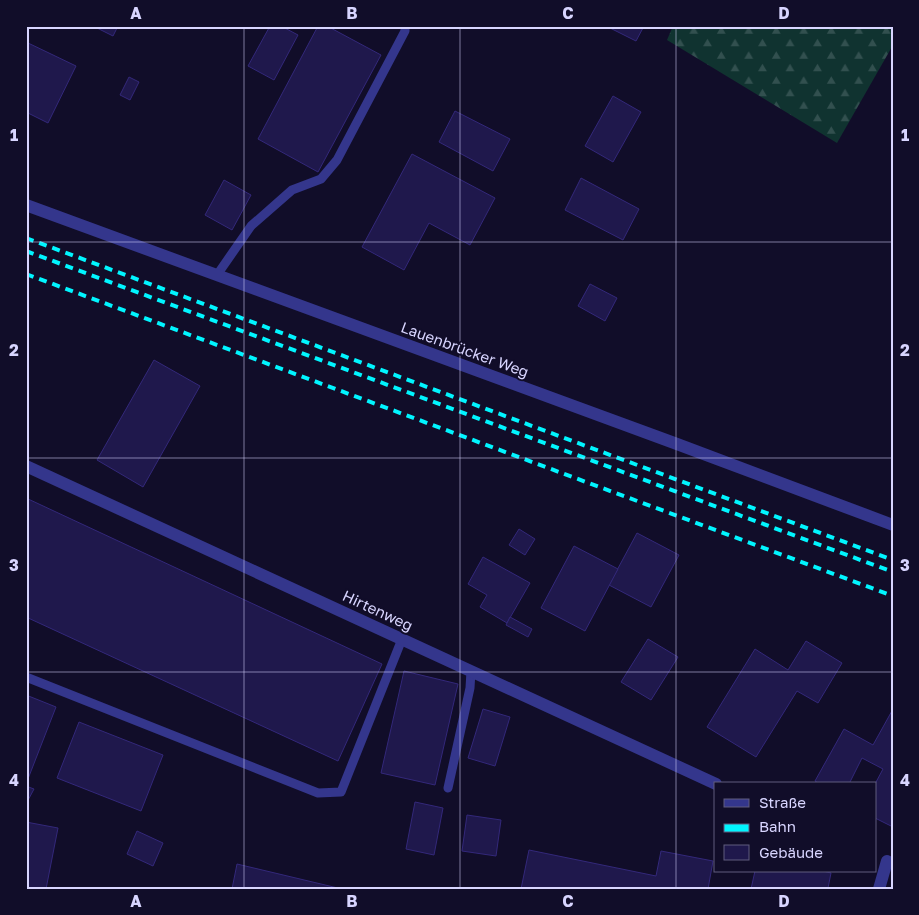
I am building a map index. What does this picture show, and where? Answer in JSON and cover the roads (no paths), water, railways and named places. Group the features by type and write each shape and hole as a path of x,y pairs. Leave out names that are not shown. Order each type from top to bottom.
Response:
{"street":[{"name":"Lauenbrücker Weg","path":"26,205 893,525"},
{"name":"Hirtenweg","path":"26,466 714,783"},
{"path":"879,889 885,860"}],"lane":[{"path":"216,275 250,226 292,190 321,179 337,160 405,31 405,26"},
{"path":"26,677 318,793 341,792 402,639"},
{"path":"448,788 470,688 471,671"}],"railway":[{"path":"26,238 893,560"},
{"path":"26,251 893,572"},
{"path":"26,274 893,596"}]}
